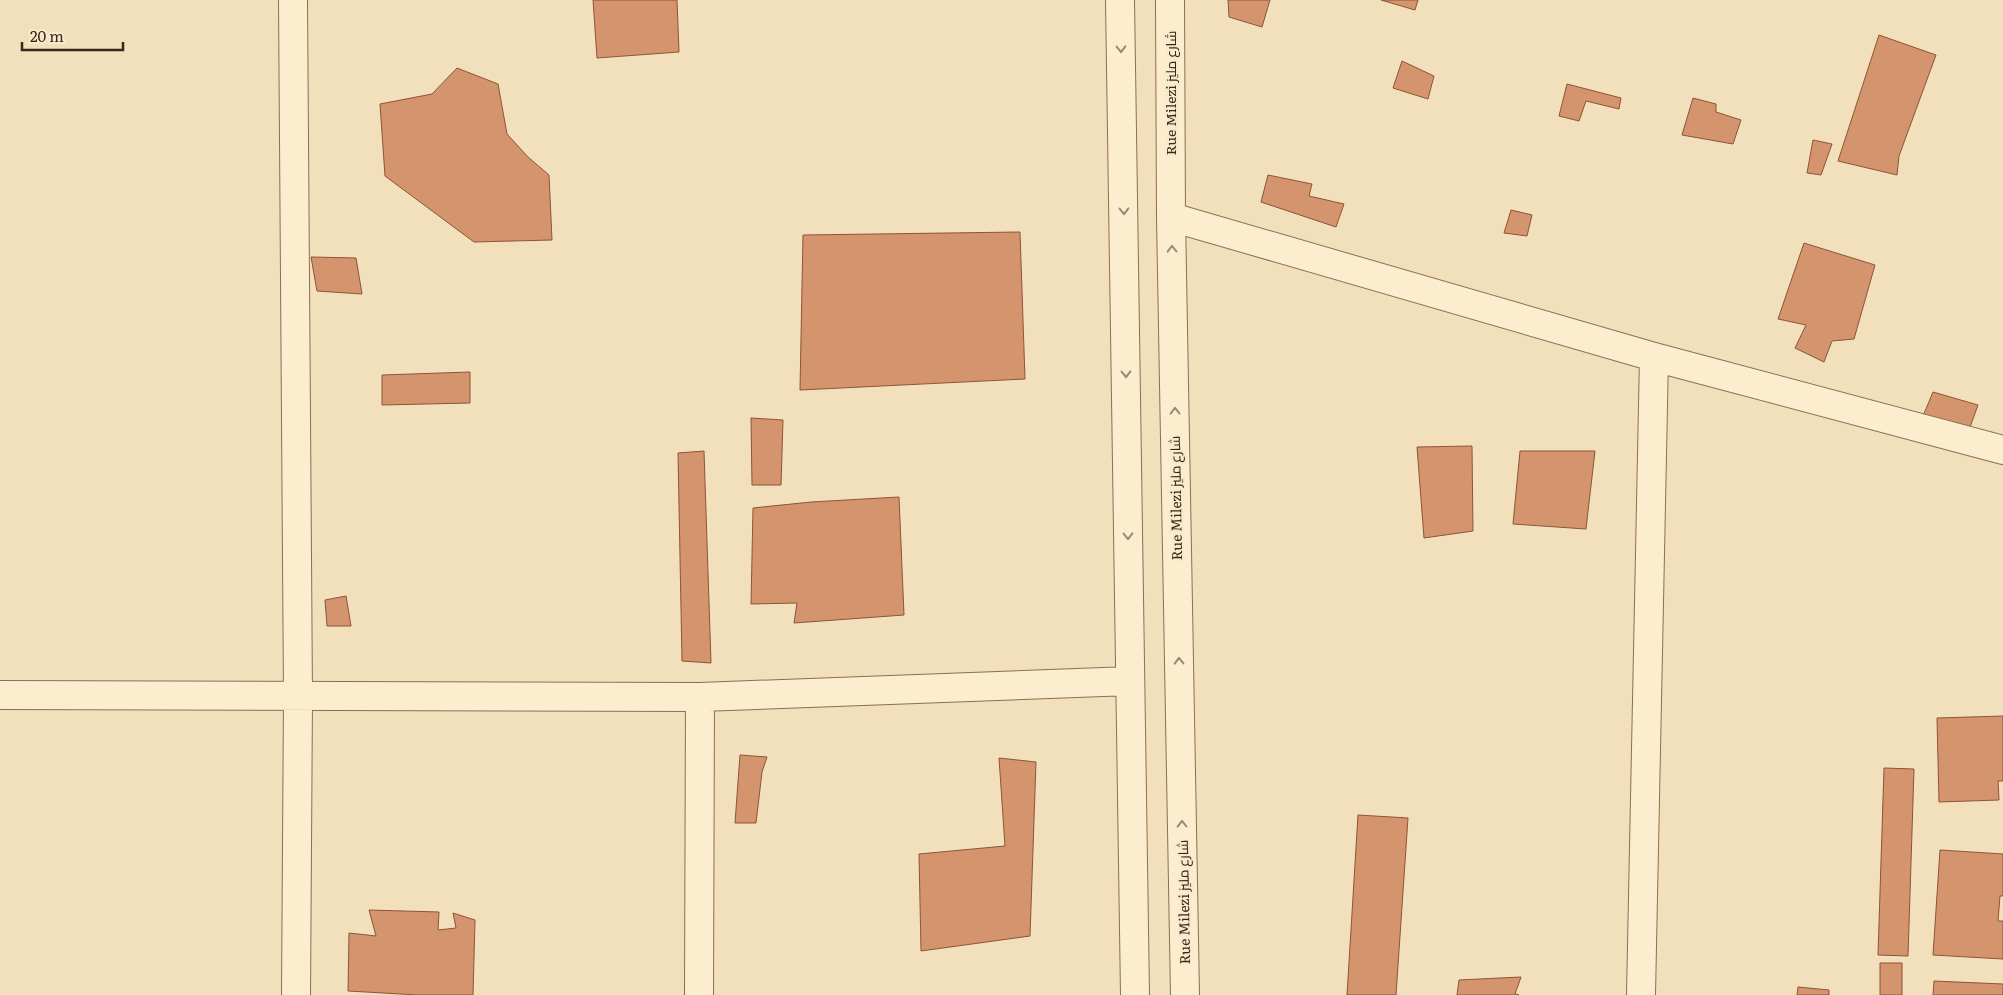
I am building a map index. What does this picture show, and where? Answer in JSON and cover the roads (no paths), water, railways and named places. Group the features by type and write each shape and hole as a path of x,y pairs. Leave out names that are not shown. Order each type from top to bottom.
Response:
{"street":[{"path":"293,0 298,697 296,995"},
{"path":"1120,0 1135,995"},
{"name":"Rue Milezi شارع مليز","path":"1170,0 1171,217 1185,995"},
{"path":"1171,217 1654,357 2003,450"},
{"path":"1642,995 1654,357"},
{"path":"0,695 700,698 1130,681"},
{"path":"698,995 700,698"}]}
